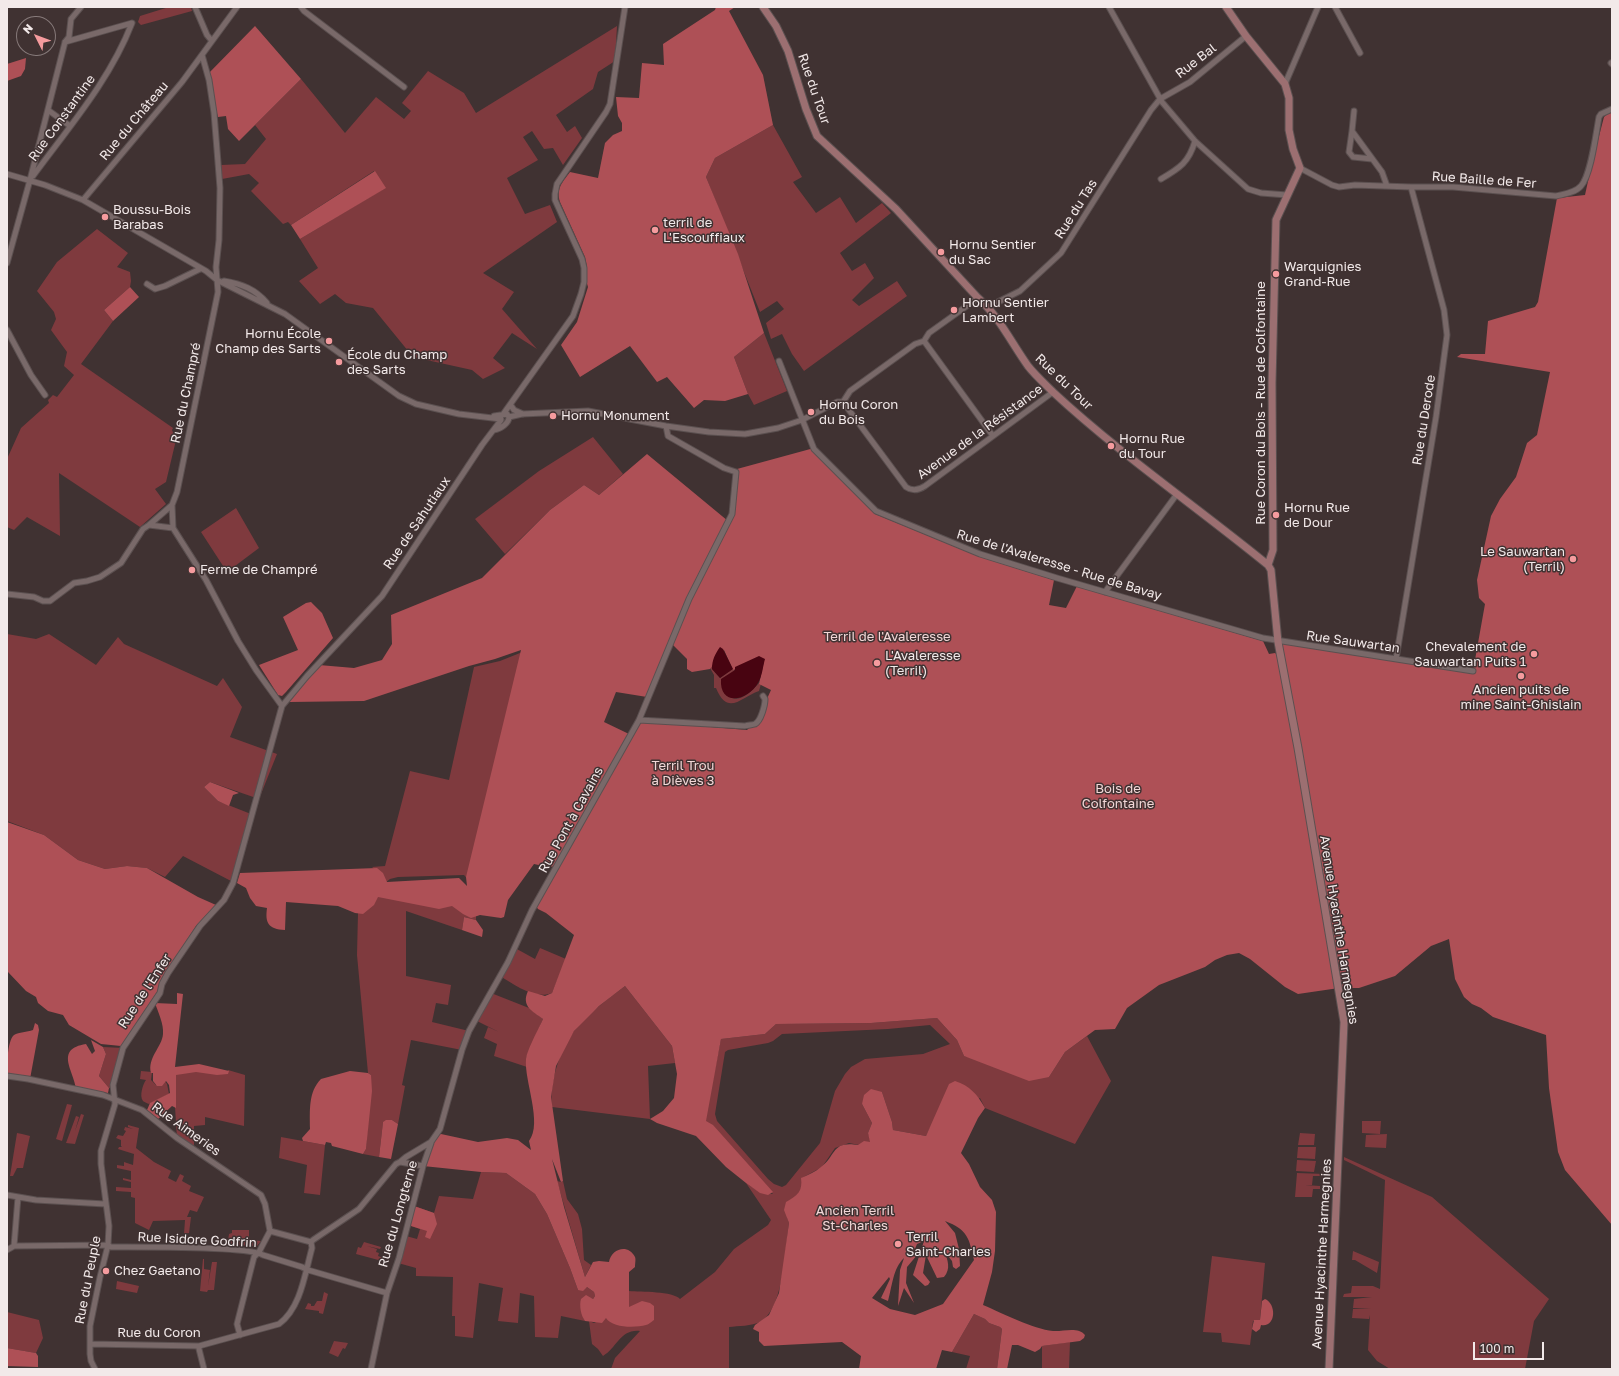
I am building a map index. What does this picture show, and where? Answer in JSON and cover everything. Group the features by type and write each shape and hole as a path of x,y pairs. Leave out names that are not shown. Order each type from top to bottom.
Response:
{"street":[{"path":"7,263 65,42 69,37 71,19 81,7"},
{"path":"195,7 207,35 212,41"},
{"name":"Rue du Château","path":"83,200 202,55 237,7"},
{"path":"301,7 304,11 404,86"},
{"path":"504,417 574,316 581,294 584,268 582,259 555,200 555,194 557,184 566,169 610,104 625,7"},
{"name":"Rue du Tour","path":"763,7 776,26 788,51 806,109 818,136 896,209 988,307 1030,368 1053,392 1140,467 1268,565"},
{"path":"1108,7 1161,101 1195,140 1248,189 1261,193 1287,195"},
{"path":"1226,7 1246,36 1285,84 1289,98 1289,130 1293,149 1300,168"},
{"path":"1285,84 1318,7"},
{"path":"1335,7 1360,53"},
{"name":"Rue Constantine","path":"30,180 95,94 128,35 132,23 65,42"},
{"name":"Rue Bal","path":"1161,101 1190,82 1246,36"},
{"name":"Rue du Champré","path":"202,55 209,80 218,158 220,188 219,240 216,267 218,292 172,505 173,528 206,580 238,641 256,670 282,706"},
{"name":"Rue du Tas","path":"988,307 1020,291 1062,253 1151,110 1161,101"},
{"name":"Rue Baille de Fer","path":"1300,168 1332,185 1339,186 1453,187 1556,196 1572,192 1581,186 1587,176 1599,117 1601,114 1612,109"},
{"path":"48,110 70,126"},
{"path":"1354,111 1349,152 1353,157 1372,159"},
{"path":"1352,131 1382,172 1387,186"},
{"path":"1161,179 1183,165 1192,153 1195,140"},
{"name":"Rue Coron du Bois - Rue de Colfontaine","path":"1278,642 1272,573 1268,565 1273,550 1272,383 1276,220 1300,168"},
{"path":"7,174 30,180 83,200 200,269 206,271 217,280 285,314 399,396 416,404 459,414 504,417 524,414 588,411 666,426 709,432 745,434 771,430 802,420 837,402 843,402 850,391 915,344 924,341 929,333 978,298"},
{"name":"Rue du Derode","path":"1396,659 1433,432 1447,335 1444,310 1411,187"},
{"path":"147,284 155,289 165,286 200,269"},
{"path":"7,330 31,375 45,395"},
{"path":"924,341 994,436"},
{"path":"778,361 802,420"},
{"name":"Avenue de la Résistance","path":"843,402 910,490 920,489 925,486 1053,392"},
{"path":"512,405 514,410 524,414"},
{"path":"490,417 495,429"},
{"name":"Rue de Sahutiaux","path":"282,706 307,676 382,596 482,445 495,429 500,429 504,417"},
{"name":"Rue de l'Avaleresse - Rue de Bavay","path":"802,420 814,449 876,511 980,554 1278,642"},
{"name":"Rue Pont à Cavains","path":"432,1142 440,1129 462,1050 469,1031 508,962 532,910 639,720 689,599 732,514 736,472 724,468 668,436 666,426"},
{"path":"1105,592 1177,494"},
{"path":"7,594 34,597 43,601 50,601 74,582 87,581 100,577 121,563 143,529 172,505"},
{"path":"149,525 173,528"},
{"name":"Rue Sauwartan","path":"1278,642 1473,671"},
{"name":"Avenue Hyacinthe Harmegnies","path":"1278,642 1298,748 1344,1022 1329,1369"},
{"path":"639,720 745,726 751,725 756,724 759,720 765,702 763,696"},
{"name":"Rue de l'Enfer","path":"115,1100 113,1085 126,1042 160,993 162,984 168,973 200,926 224,900 233,882 282,706"},
{"name":"Rue Aimeries","path":"7,1076 28,1078 103,1095 142,1110 177,1138 261,1195 265,1204 270,1232"},
{"name":"Rue du Peuple","path":"95,1369 91,1361 90,1326 108,1245 109,1226 105,1204 101,1151 115,1100"},
{"path":"240,1335 237,1324 254,1256 259,1253 270,1232 311,1242 320,1234 359,1209 393,1166 432,1142"},
{"name":"Rue du Longterne","path":"371,1369 387,1293 399,1258 423,1166 432,1142"},
{"path":"400,1162 423,1166"},
{"path":"7,1195 105,1204"},
{"path":"7,1250 14,1246 18,1197"},
{"name":"Rue du Coron","path":"90,1344 199,1346 275,1326 287,1317 297,1298 312,1248 311,1242"},
{"name":"Rue Isidore Godfrin","path":"14,1246 108,1245 111,1247 228,1250 259,1253 302,1266 306,1269 387,1293"},
{"path":"199,1346 204,1369"}],"shaded area":[{"path":"169,7 191,7 192,11 141,25 138,22 140,16"},
{"path":"617,26 615,61 598,72 593,89 556,115 567,132 575,126 582,138 563,165 553,148 544,149 532,131 523,137 538,160 507,178 525,214 550,205 557,222 483,273 514,292 502,309 537,349 512,333 493,358 505,368 483,379 472,370 413,357 373,308 346,303 335,294 320,304 299,281 318,268 300,239 385,188 374,171 291,225 288,222 283,224 251,191 259,183 249,174 222,179 221,165 245,164 266,139 255,125 301,79 345,133 376,97 404,119 411,111 402,103 428,71 464,93 476,113"},
{"path":"773,125 802,177 793,182 816,213 840,197 856,223 882,203 891,213 840,253 852,271 865,263 874,278 852,300 859,306 897,281 907,296 804,371 792,354 782,334 771,339 766,323 784,309 777,301 760,312 706,177 715,158"},
{"path":"97,229 128,253 117,267 130,272 131,281 130,287 104,310 113,321 81,364 173,428 172,430 176,440 166,482 155,489 166,504 140,527 59,473 60,536 27,517 14,530 7,527 7,459 21,428 49,403 48,400 53,395 57,397 74,375 64,366 67,352 51,330 56,319 54,312 37,291 57,262"},
{"path":"764,333 787,391 754,405 748,394 734,357"},
{"path":"593,437 623,474 599,495 584,485 550,510 505,554 475,519 539,471"},
{"path":"236,508 259,548 227,572 201,532"},
{"path":"7,634 36,639 49,634 96,665 118,637 124,644 217,686 223,678 242,707 230,737 277,754 259,799 210,782 204,787 218,801 251,814 231,881 183,856 165,877 147,868 127,866 105,869 78,860 44,835 7,821"},
{"path":"720,647 723,649 733,669 720,678 712,669 714,657"},
{"path":"525,651 472,884 464,875 398,877 390,879 385,883 457,902 476,914 476,920 464,917 462,930 406,911 406,976 451,985 448,1005 436,1003 432,1022 469,1031 462,1050 411,1040 402,1085 405,1086 398,1124 392,1120 383,1122 379,1157 363,1154 366,1149 371,1075 368,1073 357,955 358,913 378,872 372,867 385,866 410,771 449,780 474,667 500,661"},
{"path":"759,656 765,659 758,683 753,689 748,694 741,697 729,697 725,694 722,688 721,679 735,670 735,667"},
{"path":"712,663 712,669 720,678 735,667 723,691 728,696 737,699 742,698 751,692 759,683 761,684 759,691 735,703 725,702 716,688 714,688 714,675 710,668"},
{"path":"515,948 535,959 540,948 566,959 552,993 539,995 532,993 500,976"},
{"path":"625,986 672,1046 675,1063 648,1066 650,1119 552,1107 552,1088 554,1077 560,1057 569,1039 585,1018"},
{"path":"491,993 529,1008 543,1019 526,1058 527,1067 494,1056 497,1044 484,1038 488,1027 499,1032 475,1020"},
{"path":"937,1018 957,1040 964,1056 1049,1077 1065,1052 1087,1036 1111,1081 1075,1144 985,1108 980,1098 931,1126 926,1136 893,1130 892,1122 882,1092 862,1104 872,1123 868,1133 871,1142 859,1145 849,1143 835,1148 822,1167 802,1178 802,1186 787,1217 789,1223 779,1292 768,1315 760,1322 749,1325 729,1327 729,1369 611,1369 615,1358 640,1331 633,1331 623,1336 608,1353 603,1356 592,1344 589,1321 594,1323 629,1308 629,1291 664,1293 676,1296 680,1299 715,1272 734,1249 768,1225 771,1220 746,1183 759,1191 773,1194 713,1128 704,1123 721,1039 765,1034 776,1024 871,1023","holes":["930,1025 950,1044 923,1054 865,1059 851,1067 835,1091 820,1143 786,1185 782,1187 774,1184 768,1179 717,1121 715,1114 725,1052 728,1050 768,1043 782,1034 888,1029"]},
{"path":"103,1047 123,1048 113,1088 109,1088 99,1076 106,1054"},
{"path":"228,1070 245,1075 244,1126 205,1117 205,1125 194,1126 194,1150 177,1138 174,1074 195,1071 227,1073"},
{"path":"141,1071 152,1072 151,1080 156,1085 160,1085 165,1081 169,1094 149,1104 143,1101 141,1093 146,1080 140,1079"},
{"path":"67,1104 72,1105 62,1141 56,1139"},
{"path":"81,1114 84,1115 75,1144 66,1143 76,1116 79,1117 75,1131"},
{"path":"1362,1121 1381,1121 1380,1134 1362,1133"},
{"path":"128,1125 139,1128 136,1148 154,1162 171,1171 168,1178 176,1182 180,1174 184,1176 182,1181 191,1186 189,1191 204,1197 197,1212 190,1210 187,1217 191,1217 189,1233 184,1234 185,1220 153,1221 149,1230 135,1223 135,1198 131,1197 131,1192 116,1191 116,1187 131,1188 131,1182 123,1180 123,1178 131,1180 131,1171 117,1168 117,1165 124,1166 124,1162 133,1165 134,1154 118,1149 119,1147 122,1147 121,1140 116,1138 118,1135 123,1136 126,1131 124,1130 125,1127 133,1129 128,1127"},
{"path":"17,1133 30,1136 23,1168 17,1168 13,1176 10,1176"},
{"path":"1300,1133 1315,1134 1314,1145 1298,1145"},
{"path":"1387,1134 1386,1148 1365,1147 1366,1135"},
{"path":"281,1137 325,1145 320,1195 304,1193 307,1165 279,1158"},
{"path":"1298,1147 1316,1147 1315,1159 1297,1158"},
{"path":"1344,1157 1432,1197 1549,1299 1534,1321 1525,1369 1390,1369 1377,1361 1368,1350 1370,1315 1369,1319 1352,1318 1353,1309 1371,1308 1353,1308 1354,1299 1372,1297 1343,1297 1344,1294 1351,1293 1352,1286 1373,1286 1380,1289 1385,1180 1344,1160"},
{"path":"1297,1160 1316,1161 1314,1172 1296,1171"},
{"path":"481,1172 506,1173 535,1194 547,1214 578,1290 587,1287 594,1292 595,1296 593,1299 589,1298 584,1310 583,1315 585,1321 561,1316 558,1338 535,1337 534,1296 520,1293 518,1323 498,1321 503,1288 479,1283 473,1338 455,1336 455,1316 452,1316 453,1277 416,1276 416,1268 398,1263 406,1236 417,1239 420,1229 408,1225 414,1206 434,1213 439,1196 473,1199"},
{"path":"1297,1173 1324,1174 1324,1176 1313,1176 1312,1185 1305,1185 1320,1186 1320,1189 1313,1189 1312,1197 1295,1197"},
{"path":"557,1181 563,1181 567,1199 578,1214 582,1229 584,1260 591,1265 585,1277"},
{"path":"232,1230 249,1230 249,1240 261,1241 257,1246 231,1245 231,1241 228,1241 229,1234 232,1233"},
{"path":"364,1242 381,1247 380,1249 367,1246 377,1249 376,1252 379,1253 378,1256 383,1258 382,1261 356,1254 358,1247 361,1248"},
{"path":"1353,1251 1379,1262 1377,1273 1355,1260 1352,1260"},
{"path":"1212,1256 1265,1263 1260,1320 1253,1321 1250,1345 1222,1342 1221,1333 1203,1332"},
{"path":"203,1259 204,1269 210,1270 208,1286 212,1262 217,1262 214,1290 208,1290 207,1292 200,1291"},
{"path":"117,1281 139,1286 137,1293 116,1289"},
{"path":"324,1292 328,1294 323,1314 319,1313 319,1311 305,1309 308,1303 311,1304 311,1306 314,1306 317,1301 322,1301"},
{"path":"7,1312 39,1320 43,1338 36,1353 7,1348"},
{"path":"974,1314 1002,1329 997,1369 966,1369 970,1356 952,1352"},
{"path":"334,1341 348,1343 338,1357 329,1353"},
{"path":"1070,1342 1069,1369 1042,1369 1042,1346"}],"green space":[{"path":"716,7 735,7 729,11 763,75 773,125 715,158 706,177 738,254 764,333 734,357 748,394 725,401 704,400 694,408 667,377 657,382 630,346 580,377 561,345 577,322 588,287 586,280 587,267 585,257 560,202 559,189 564,179 570,172 598,178 605,143 613,135 622,131 622,123 618,116 616,97 639,98 642,63 664,65 663,44 715,10"},
{"path":"255,26 301,79 239,141 228,129 226,116 218,117 207,75"},
{"path":"26,58 25,69 21,76 7,81 7,64"},
{"name":"Bois de Colfontaine","path":"1612,110 1612,1225 1565,1170 1558,1152 1549,1088 1546,1035 1493,1017 1481,1008 1472,1004 1464,997 1455,979 1449,939 1431,946 1395,976 1359,988 1339,988 1298,994 1285,987 1250,959 1239,953 1227,955 1215,960 1205,967 1159,985 1127,1008 1115,1029 1095,1030 1065,1052 1049,1077 1029,1081 964,1056 957,1040 937,1018 871,1023 776,1024 765,1034 721,1039 706,1121 713,1125 773,1192 768,1195 760,1193 726,1167 696,1136 657,1123 650,1119 663,1111 674,1098 677,1074 672,1046 625,986 599,1006 574,1031 556,1066 551,1097 563,1181 561,1182 552,1159 564,1207 585,1277 593,1262 609,1262 610,1257 620,1249 628,1250 632,1253 635,1257 635,1267 629,1272 629,1307 642,1301 650,1303 654,1306 654,1320 647,1325 636,1327 618,1325 613,1324 606,1318 602,1323 585,1321 582,1316 580,1304 581,1299 586,1295 593,1299 595,1296 594,1292 587,1287 583,1291 578,1290 547,1214 535,1194 506,1173 423,1166 436,1135 441,1134 478,1142 507,1138 518,1140 531,1150 529,1141 533,1133 534,1113 526,1068 526,1059 543,1019 529,1008 526,1001 526,996 528,991 545,996 552,993 574,935 536,906 640,721 747,730 751,726 755,725 771,690 759,684 764,661 759,658 733,670 724,650 710,669 692,672 687,669 687,659 671,643 689,601 733,512 737,469 814,448 875,514 978,556 1054,580 1049,605 1066,608 1077,586 1263,641 1269,654 1275,653 1280,657 1278,642 1473,671 1485,604 1479,598 1477,580 1491,516 1500,499 1516,477 1527,443 1537,435 1550,372 1457,357 1461,354 1485,354 1488,321 1535,307 1538,302 1557,198 1585,195 1604,117"},
{"path":"375,171 386,188 300,239 291,225"},
{"path":"130,287 139,297 113,321 104,310"},
{"path":"647,454 728,521 698,575 647,697 616,692 604,722 629,734 556,866 548,867 534,864 508,900 504,917 501,918 480,915 471,918 452,906 439,909 378,897 374,905 363,914 355,913 338,906 286,902 285,930 271,927 267,921 267,908 256,906 250,898 246,888 237,883 240,873 377,868 383,873 387,882 459,878 467,886 466,877 521,650 364,701 289,702 319,665 354,668 382,660 392,644 391,615 482,578 550,510 584,485 599,495"},
{"path":"311,602 322,613 333,638 286,692 282,696 278,695 259,665 298,650 283,617 306,603"},
{"path":"210,782 239,793 233,795 229,806 218,801 204,787"},
{"path":"7,822 44,835 78,860 105,869 127,866 147,868 198,897 216,905 196,926 166,972 157,992 121,1046 101,1044 69,1025 63,1015 48,1011 38,1003 36,997 26,991 8,972"},
{"path":"464,917 476,920 483,930 482,937 462,930"},
{"path":"177,993 183,994 175,1067 199,1064 229,1071 228,1074 217,1075 196,1072 176,1075 176,1108 172,1106 158,1119 147,1110 150,1103 170,1093 169,1085 166,1081 162,1086 157,1086 153,1081 153,1073 151,1073 150,1068 151,1062 163,1034 162,1022 155,1003 177,1004"},
{"path":"35,1023 38,1025 39,1030 30,1079 7,1076 8,1054 12,1038 16,1034 33,1030"},
{"path":"91,1040 103,1047 106,1054 99,1076 109,1088 108,1093 76,1089 68,1062 68,1056 76,1047 86,1044 92,1054 95,1051"},
{"path":"350,1071 368,1073 371,1075 372,1091 366,1149 363,1154 332,1146 331,1143 326,1142 325,1145 303,1141 302,1138 310,1129 311,1102 317,1084 321,1079"},
{"name":"Ancien Terril St-Charles","path":"955,1081 969,1088 985,1108 978,1118 961,1153 969,1164 980,1187 992,1200 996,1212 995,1251 992,1272 983,1305 1045,1330 1074,1330 1082,1332 1085,1335 1084,1338 1080,1341 1042,1346 1035,1352 1018,1345 1012,1345 1007,1369 997,1369 1002,1329 974,1314 952,1352 942,1350 936,1369 859,1369 861,1356 842,1342 764,1346 759,1341 759,1332 753,1329 755,1325 769,1315 779,1293 789,1223 784,1210 786,1202 793,1198 800,1190 801,1178 821,1167 839,1147 849,1144 858,1145 864,1141 870,1142 868,1133 872,1123 862,1104 864,1095 871,1089 882,1092 892,1122 893,1130 926,1136 949,1084","holes":["945,1221 953,1224 963,1231 969,1240 974,1260 943,1304 915,1315 890,1309 872,1298 889,1277 890,1279 881,1298 888,1301 895,1272 900,1262 904,1258 900,1270 898,1306 904,1288 914,1303 906,1283 907,1267 918,1254 914,1251 917,1244 924,1241 913,1275 925,1286 930,1282 923,1273 926,1255 937,1278 944,1277 948,1271 948,1261 944,1251 952,1261 953,1267 956,1269 960,1266 959,1249 955,1233"]},
{"path":"386,1120 392,1120 398,1124 391,1159 379,1157 383,1122"},
{"path":"414,1206 434,1213 437,1224 430,1239 425,1237 427,1231 408,1225"},
{"path":"1265,1299 1272,1306 1272,1319 1270,1323 1261,1325 1260,1329 1256,1332 1252,1329 1254,1320 1260,1320 1262,1301"},
{"path":"7,1348 36,1353 38,1356 38,1367 7,1366"}],"place":[{"name":"Boussu-Bois Barabas","path":"105,217"},
{"name":"terril de L'Escouffiaux","path":"655,230"},
{"name":"Hornu Sentier du Sac","path":"941,252"},
{"name":"Warquignies Grand-Rue","path":"1276,274"},
{"name":"Hornu Sentier Lambert","path":"954,310"},
{"name":"Hornu École Champ des Sarts","path":"329,341"},
{"name":"École du Champ des Sarts","path":"339,362"},
{"name":"Hornu Coron du Bois","path":"811,412"},
{"name":"Hornu Monument","path":"553,416"},
{"name":"Hornu Rue du Tour","path":"1111,446"},
{"name":"Hornu Rue de Dour","path":"1276,515"},
{"name":"Le Sauwartan (Terril)","path":"1573,559"},
{"name":"Ferme de Champré","path":"192,570"},
{"name":"Chevalement de Sauwartan Puits 1","path":"1534,654"},
{"name":"L'Avaleresse (Terril)","path":"877,663"},
{"name":"Ancien puits de mine Saint-Ghislain","path":"1521,676"},
{"name":"Terril Saint-Charles","path":"898,1244"},
{"name":"Chez Gaetano","path":"106,1271"}],"park label":[{"name":"Terril de l'Avaleresse","path":"887,637"},
{"name":"Terril Trou à Dièves 3","path":"683,774"}]}
